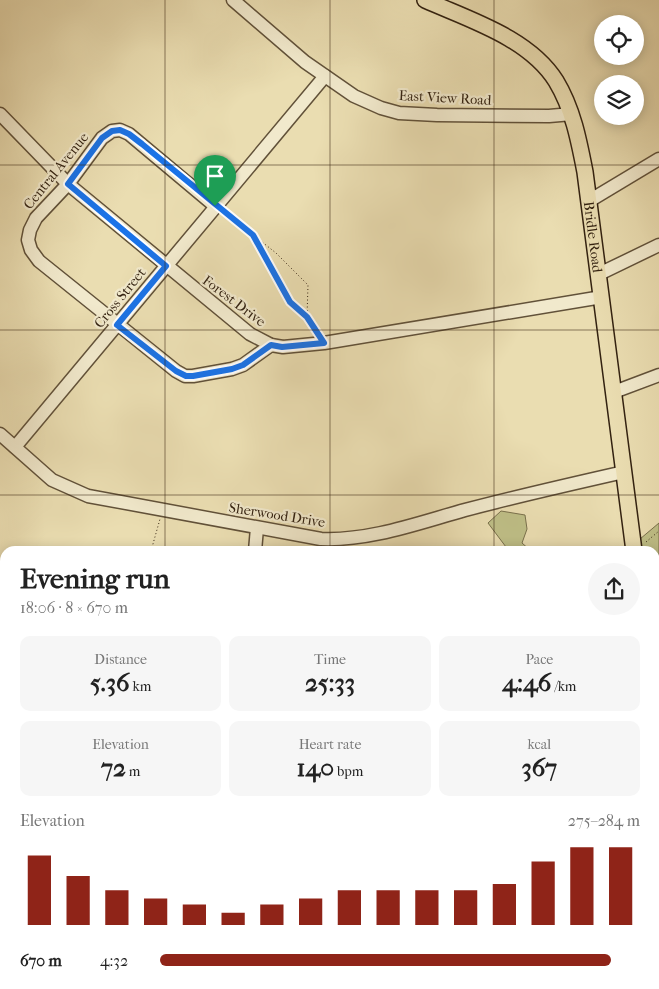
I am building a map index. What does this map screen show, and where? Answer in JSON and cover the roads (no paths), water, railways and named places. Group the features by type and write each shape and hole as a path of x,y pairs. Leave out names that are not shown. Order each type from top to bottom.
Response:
{"main road":[{"name":"Bridle Road","path":"426,0 491,29 530,53 543,64 555,80 572,114 580,142 589,201 633,546"}],"street":[{"name":"East View Road","path":"232,0 305,62 354,96 381,108 399,113 437,115 549,116 572,114"},
{"name":"Cross Street","path":"15,447 325,76"},
{"name":"Forest Drive","path":"0,114 68,184 250,334 271,345 282,347 324,343 602,298"},
{"name":"Central Avenue","path":"215,206 129,134 120,130 112,131 102,138 68,184 36,218 30,230 28,240 31,250 39,261 117,325 176,371 186,376 232,369 243,365 271,345"},
{"path":"589,201 659,159"},
{"path":"599,274 659,245"},
{"path":"614,392 659,375"},
{"name":"Sherwood Drive","path":"0,434 52,480 88,496 321,539 354,538 418,524 561,485 624,472"},
{"path":"255,546 256,528"}]}
